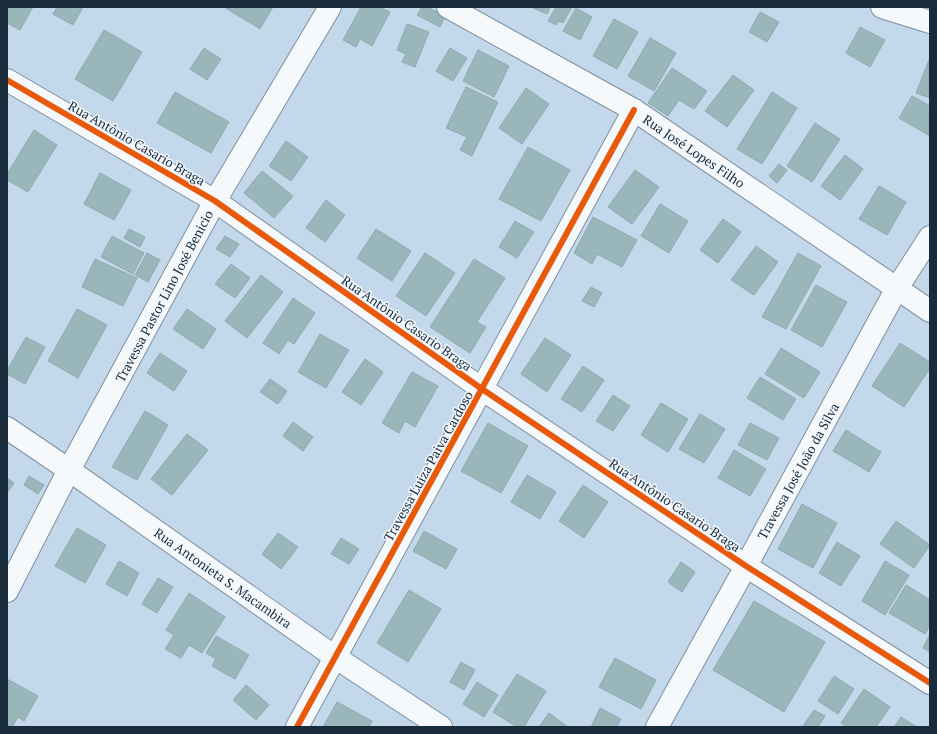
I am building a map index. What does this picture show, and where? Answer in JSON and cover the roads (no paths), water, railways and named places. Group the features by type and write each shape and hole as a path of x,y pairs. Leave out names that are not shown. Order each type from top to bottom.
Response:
{"street":[{"name":"Travessa Pastor Lino José Benicio","path":"7,591 69,470 215,201 330,7"},
{"name":"Rua José Lopes Filho","path":"448,7 634,110 930,311"},
{"path":"882,7 930,22"},
{"name":"Rua Antônio Casario Braga","path":"7,80 215,201 482,389 746,566 930,683"},
{"name":"Travessa Luiza Paiva Cardoso","path":"297,727 634,110"},
{"name":"Travessa José João da Silva","path":"657,727 897,288 930,237"},
{"name":"Rua Antonieta S. Macambira","path":"7,428 335,657 441,727"}]}
